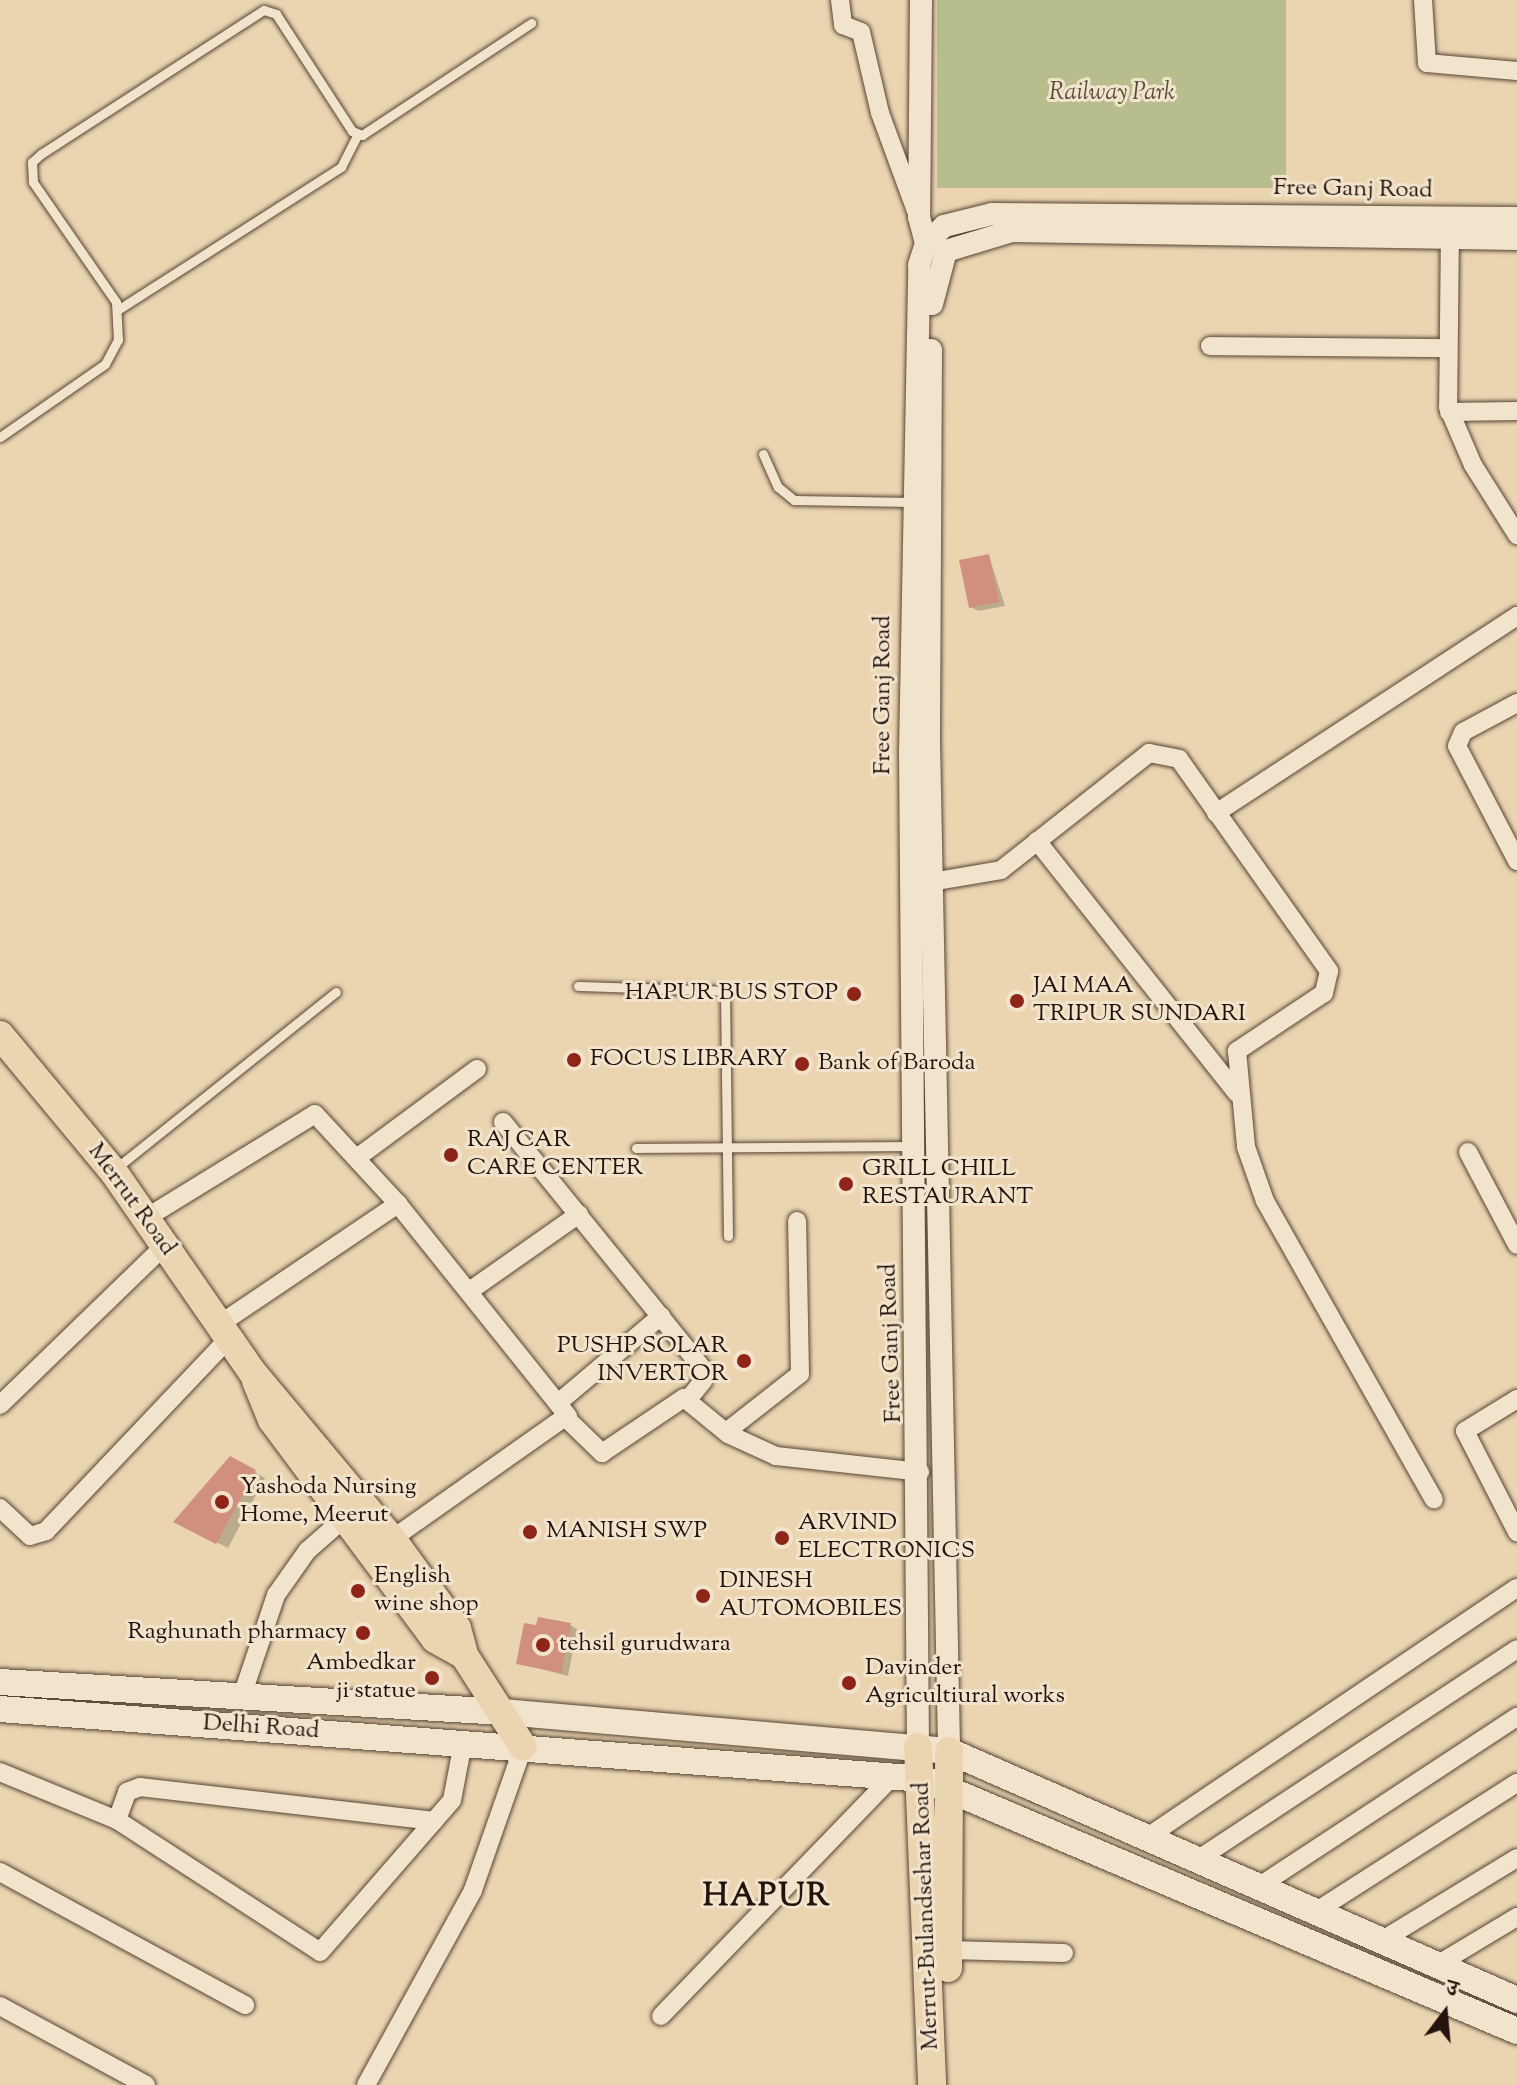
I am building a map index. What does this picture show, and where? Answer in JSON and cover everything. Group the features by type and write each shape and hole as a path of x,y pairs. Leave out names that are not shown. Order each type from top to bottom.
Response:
{"main road":[{"name":"Merrut Road","path":"0,1035 113,1171 253,1373 392,1539 457,1628 464,1655 504,1712 523,1747"},
{"name":"Merrut Road","path":"253,1373 272,1420 347,1516 435,1639 464,1655"},
{"name":"Delhi Road","path":"0,1682 504,1712 949,1751 1517,2000"},
{"name":"Delhi Road","path":"0,1709 924,1779"},
{"path":"705,1729 706,1762"},
{"name":"Merrut-Bulandsehar Road","path":"918,1747 924,1779 932,2085"},
{"path":"949,1751 951,2085"},
{"path":"924,1779 1517,2031"}],"street":[{"path":"840,0 843,25 861,32 880,113 926,243"},
{"path":"919,217 921,0"},
{"path":"1423,0 1427,63 1517,71"},
{"name":"Free Ganj Road","path":"918,1747 920,1472 912,1146 911,502 919,265 926,243 944,226 992,214 1450,227 1517,218"},
{"path":"949,1751 931,882 933,278 946,251 1012,231 1340,225"},
{"path":"1517,239 1450,227 1447,348 1449,412 1517,535"},
{"path":"1210,346 1447,348"},
{"path":"1449,412 1517,411"},
{"path":"1216,813 1517,616"},
{"path":"1514,850 1457,746 1463,732 1517,703"},
{"path":"931,882 1001,870 1100,786 1160,750 1179,759 1331,980 1324,993 1241,1046 1237,1093 1265,1201 1434,1500"},
{"path":"1037,841 1237,1093"},
{"path":"358,1157 477,1069"},
{"path":"146,1218 309,1114 328,1121 471,1290 563,1409 602,1453 689,1398 703,1381 702,1368 503,1122"},
{"path":"1468,1152 1517,1245"},
{"path":"0,1508 30,1536 46,1531 225,1331 398,1204"},
{"path":"471,1290 579,1214"},
{"path":"726,1432 800,1374 797,1221"},
{"path":"0,1405 165,1245"},
{"path":"392,1539 563,1409 661,1316"},
{"path":"689,1398 726,1432 794,1460 920,1472"},
{"path":"1517,1399 1465,1431 1517,1532"},
{"path":"242,1696 276,1595 307,1551 347,1516"},
{"path":"1146,1838 1517,1588"},
{"path":"1197,1860 1517,1649"},
{"path":"1258,1887 1517,1717"},
{"path":"0,1772 117,1820 320,1952 452,1800 463,1743"},
{"path":"366,2085 473,1890 498,1836 523,1747"},
{"path":"661,2016 892,1777"},
{"path":"1315,1912 1517,1783"},
{"path":"117,1820 127,1792 140,1787 434,1821"},
{"path":"1381,1941 1517,1858"},
{"path":"0,1872 245,2005"},
{"path":"1437,1965 1517,1917"},
{"path":"948,1950 1064,1953"},
{"path":"0,2006 120,2079 146,2085"}],"lane":[{"path":"0,437 105,364 118,340 119,309 33,182 32,162 41,154 264,10 276,14 358,134"},
{"path":"119,309 341,167 358,134 531,23"},
{"path":"763,454 778,487 794,500 911,502"},
{"path":"578,986 725,991 728,1236"},
{"path":"113,1171 336,992"},
{"path":"636,1148 912,1146"}],"green space":[{"name":"Railway Park","path":"937,0 1286,0 1286,188 937,188"}],"building":[{"path":"989,554 999,602 969,608 959,560"},
{"path":"230,1456 256,1470 216,1544 173,1522"},
{"name":"tehsil gurudwara","path":"538,1617 571,1623 561,1673 516,1664 524,1623 536,1625"}],"place":[{"name":"HAPUR BUS STOP","path":"854,994"},
{"name":"JAI MAA TRIPUR SUNDARI","path":"1017,1001"},
{"name":"FOCUS LIBRARY","path":"574,1060"},
{"name":"Bank of Baroda","path":"802,1064"},
{"name":"RAJ CAR CARE CENTER","path":"451,1155"},
{"name":"GRILL CHILL RESTAURANT","path":"846,1184"},
{"name":"PUSHP SOLAR INVERTOR","path":"744,1361"},
{"name":"Yashoda Nursing Home, Meerut","path":"222,1502"},
{"name":"MANISH SWP","path":"530,1532"},
{"name":"ARVIND ELECTRONICS","path":"782,1538"},
{"name":"English wine shop","path":"358,1591"},
{"name":"DINESH AUTOMOBILES","path":"703,1596"},
{"name":"Raghunath pharmacy","path":"363,1633"},
{"name":"tehsil gurudwara","path":"543,1645"},
{"name":"Ambedkar ji statue","path":"432,1678"},
{"name":"Davinder Agricultiural works","path":"849,1683"}],"district":[{"name":"HAPUR","path":"767,1897"}]}
